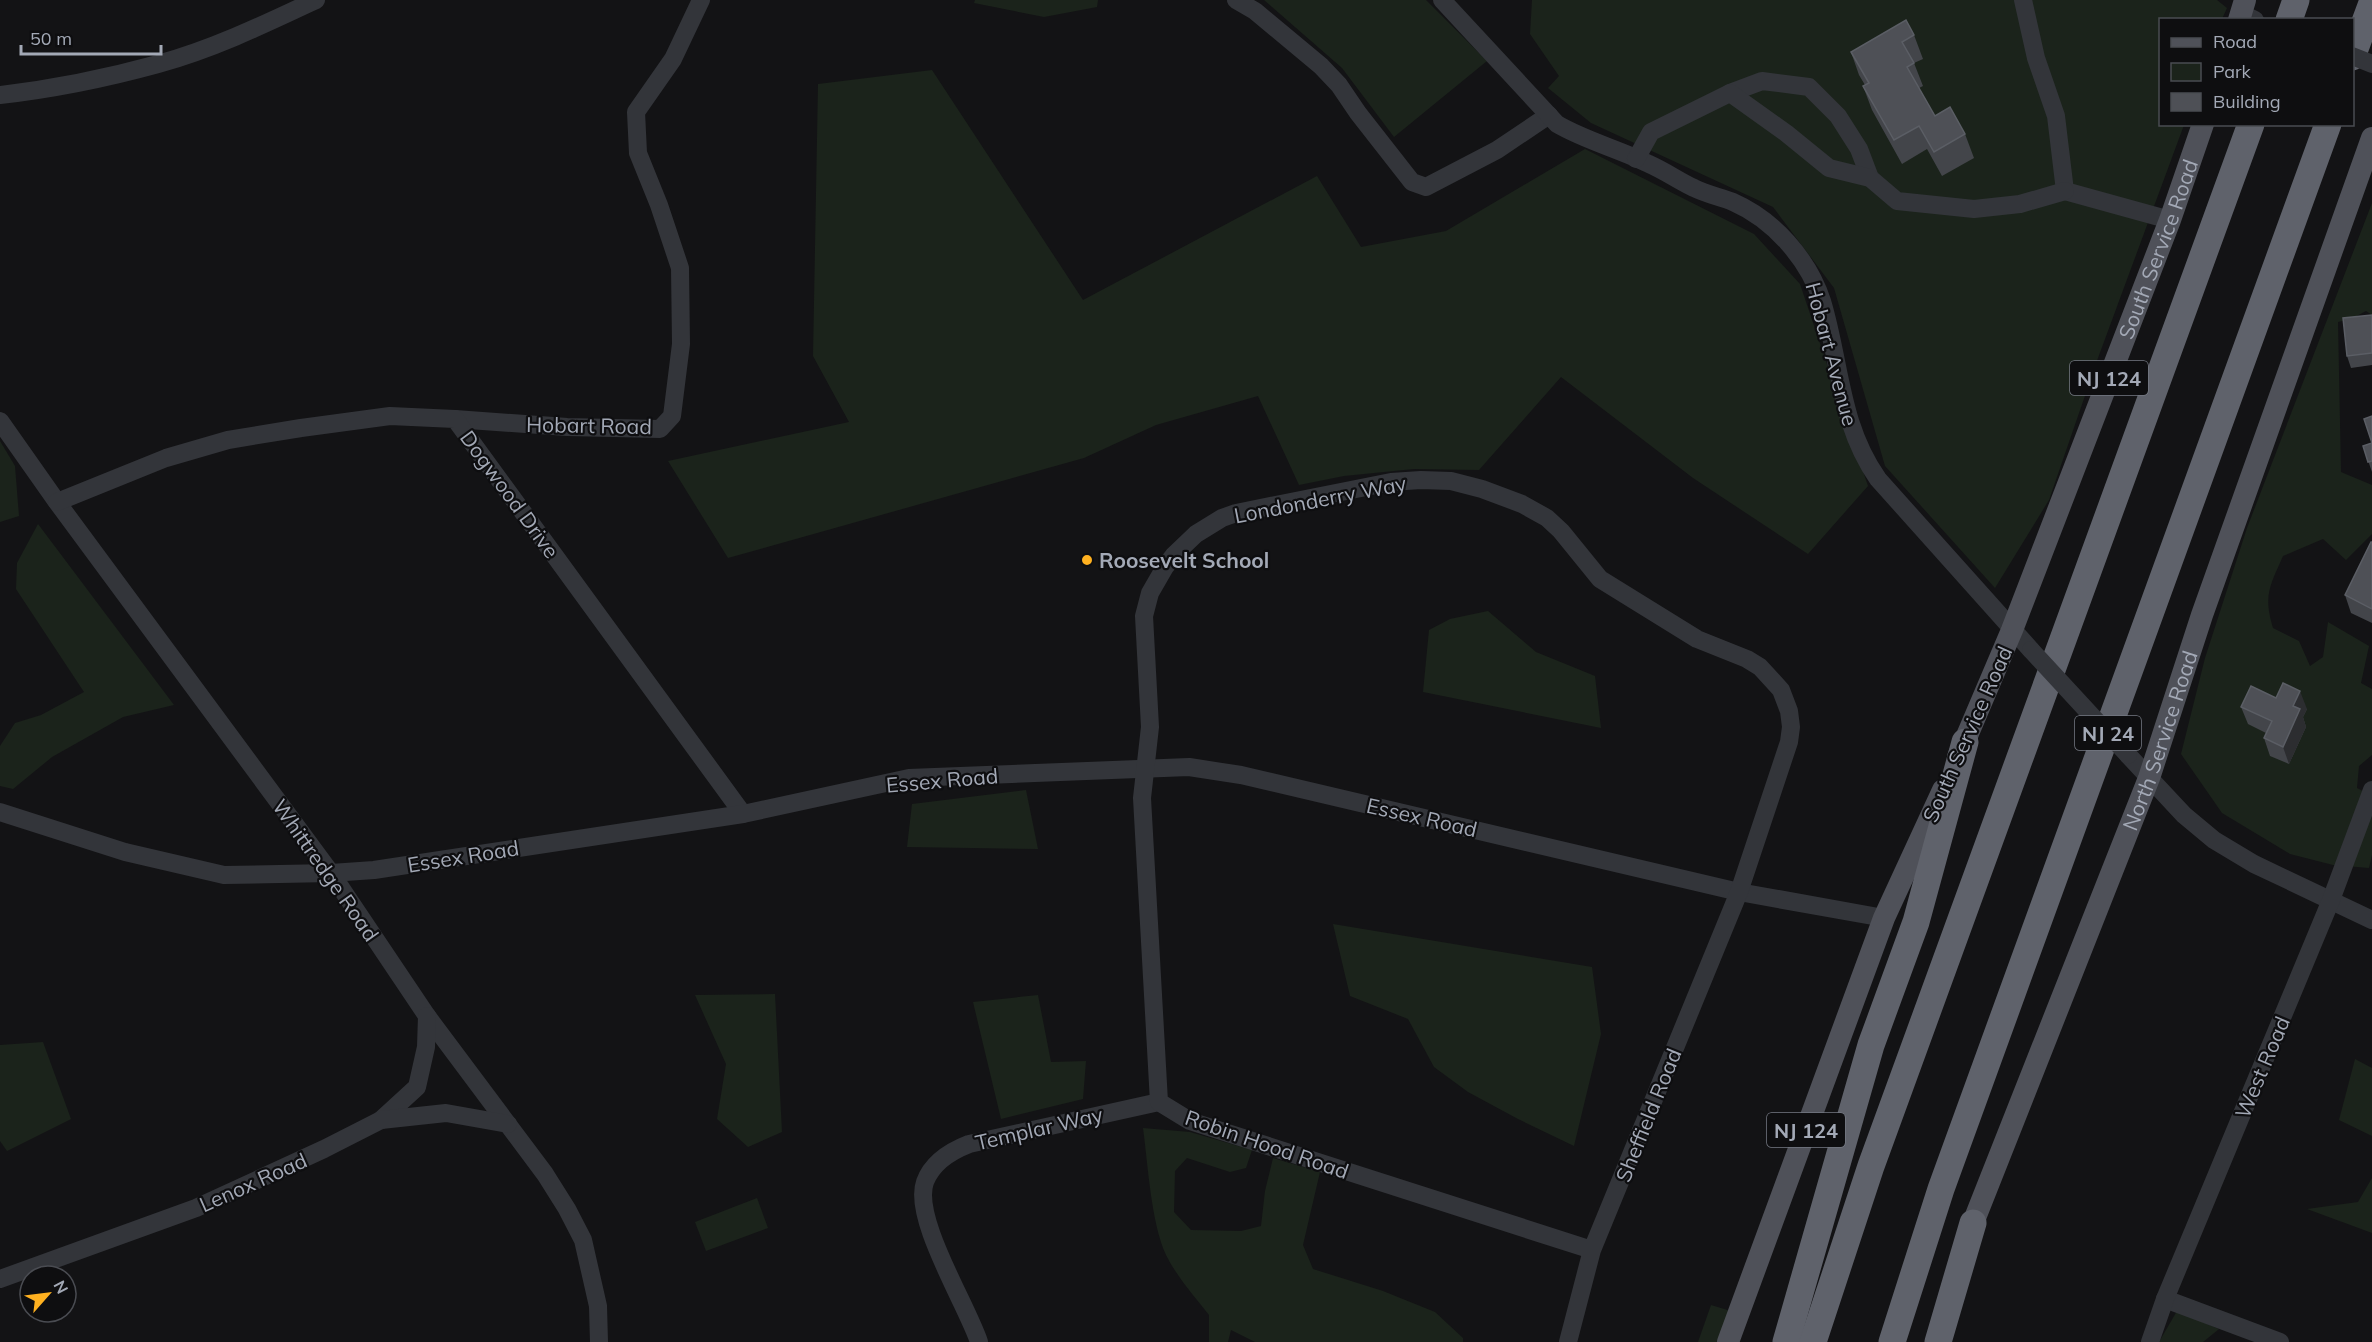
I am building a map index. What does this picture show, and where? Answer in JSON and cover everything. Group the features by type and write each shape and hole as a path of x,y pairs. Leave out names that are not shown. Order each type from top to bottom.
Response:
{"highway":[{"path":"2290,18 2296,0"},
{"path":"2354,52 2372,3"},
{"path":"1813,1342 1875,1155 2250,126"},
{"name":"NJ 24","path":"1892,1342 1941,1189 2327,126"},
{"path":"1786,1342 1871,1045 1916,922 1965,742"},
{"path":"1938,1342 1973,1223"}],"main road":[{"name":"South Service Road","path":"1728,1342 1884,918 1965,742 2012,630 2170,220 2202,126"},
{"name":"North Service Road","path":"1947,1342 1973,1223 2149,778 2202,615 2372,138"}],"street":[{"path":"0,95 65,86 159,64 226,39 316,0"},
{"name":"Hobart Road","path":"455,419 567,427 660,429 672,416 681,344 680,268 659,205 638,153 636,112 673,59 701,0"},
{"path":"1236,0 1255,11 1321,66 1339,85 1412,182 1420,187 1426,187 1497,150 1549,115"},
{"name":"Hobart Avenue","path":"1442,0 1557,124 1576,135 1734,203 1758,217 1782,236 1805,266 1821,299 1847,414 1866,461 1878,479 2012,630 2184,815 2214,840 2254,864 2372,920"},
{"path":"2023,0 2036,58 2056,116 2065,191"},
{"path":"2354,58 2372,64"},
{"path":"1636,159 1651,132 1730,93 1762,81 1809,87 1838,116 1859,149 1870,178"},
{"path":"1730,93 1786,133 1829,168 1870,178 1897,201 1974,209 2020,204 2065,191 2170,220"},
{"name":"Dogwood Drive","path":"57,502 166,458 228,440 390,416 455,419 743,814"},
{"name":"Whittredge Road","path":"0,421 57,502 331,873 427,1016 556,1191 583,1240 598,1306 599,1342"},
{"name":"Londonderry Way","path":"1146,769 1150,727 1145,607 1161,573 1185,544 1222,518 1251,508 1391,482 1451,481 1482,489 1522,504 1547,518 1561,531 1600,579 1696,639 1760,667 1781,690 1789,711 1789,742 1739,892"},
{"name":"Essex Road","path":"0,812 125,852 224,875 331,873 374,870 743,814 909,778 1189,767 1241,775 1739,892 1884,918"},
{"name":"Robin Hood Road","path":"1146,769 1142,798 1159,1102 1190,1121 1592,1250"},
{"name":"West Road","path":"2150,1342 2165,1299 2331,900 2372,790"},
{"name":"Sheffield Road","path":"1568,1342 1592,1250 1739,892"},
{"path":"381,1120 417,1088 426,1047 427,1016"},
{"name":"Templar Way","path":"979,1342 936,1245 927,1218 923,1199 924,1183 932,1170 955,1150 969,1144 1159,1102"},
{"name":"Lenox Road","path":"0,1279 196,1208 381,1120 446,1113 508,1124"},
{"path":"2165,1299 2280,1342"}],"green space":[{"path":"975,0 1098,0 1097,7 1044,17 974,3"},
{"path":"1264,0 1426,0 1487,61 1394,137 1342,68"},
{"path":"1532,0 2217,0 2227,8 2222,18 2159,18 2159,126 2184,126 2098,358 2049,500 1995,588 1885,466 1834,288 1773,207 1591,123 1548,88 1559,76 1530,34"},
{"path":"932,70 1083,300 1317,176 1361,247 1446,231 1585,149 1754,234 1800,284 1868,486 1808,554 1693,478 1561,377 1479,470 1414,469 1344,476 1299,485 1258,396 1156,425 1084,458 728,558 668,461 849,422 813,356 818,84"},
{"path":"2372,203 2372,315 2366,311 2351,319 2338,322 2341,472 2372,485 2372,534 2346,560 2323,539 2283,556 2271,583 2268,599 2273,628 2299,641 2310,666 2323,657 2328,622 2369,646 2361,683 2372,689 2372,755 2359,766 2357,788 2372,796 2372,855 2369,868 2333,865 2290,854 2222,813 2181,754 2205,658 2247,528"},
{"path":"0,441 15,466 19,516 0,522"},
{"path":"38,524 174,705 123,717 52,757 13,789 0,786 0,746 15,723 41,715 84,692 16,589 17,563"},
{"path":"1488,611 1536,652 1595,676 1601,728 1423,692 1429,630 1450,619"},
{"path":"1026,790 1038,849 907,847 912,804"},
{"path":"1333,924 1592,967 1601,1034 1574,1146 1468,1092 1434,1067 1408,1019 1350,996"},
{"path":"775,994 782,1132 748,1147 717,1119 726,1064 695,995"},
{"path":"1038,995 1051,1062 1086,1061 1083,1099 1001,1119 973,1002"},
{"path":"43,1042 71,1119 7,1151 0,1141 0,1045"},
{"path":"2355,1059 2372,1068 2372,1136 2339,1120"},
{"path":"1143,1128 1190,1132 1252,1150 1246,1168 1230,1172 1187,1158 1175,1171 1174,1212 1191,1230 1241,1231 1261,1226 1265,1191 1273,1158 1320,1172 1303,1245 1313,1269 1383,1291 1435,1312 1463,1338 1463,1342 1255,1342 1231,1330 1228,1342 1209,1342 1209,1315 1175,1271 1161,1242 1151,1193"},
{"path":"2372,1178 2372,1233 2307,1209 2358,1202"},
{"path":"757,1198 768,1228 706,1251 695,1222"},
{"path":"1711,1305 1734,1312 1724,1342 1698,1342"},
{"path":"2177,1311 2219,1329 2203,1342 2159,1342"}],"building":[{"path":"1906,20 1914,35 1902,42 1914,63 1907,67 1935,116 1950,107 1965,134 1934,152 1919,126 1894,140 1863,86 1869,83 1851,52"},
{"path":"2372,315 2372,353 2347,356 2343,318"},
{"path":"2372,416 2372,443 2364,419"},
{"path":"2372,443 2372,461 2368,462 2363,446"},
{"path":"2372,542 2372,609 2345,595"},
{"path":"2283,683 2300,691 2293,706 2300,709 2283,747 2264,738 2272,721 2241,707 2251,686 2276,698"}],"place":[{"name":"Roosevelt School","path":"1087,560"}]}
